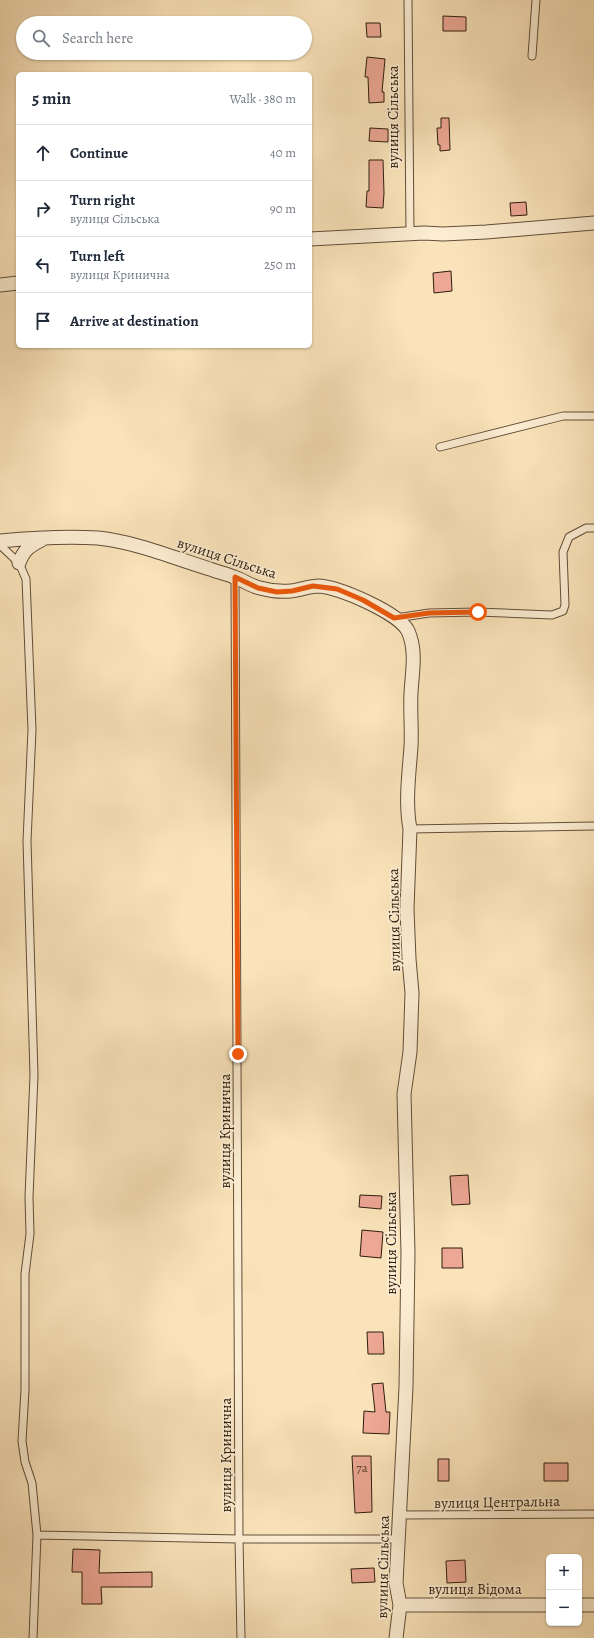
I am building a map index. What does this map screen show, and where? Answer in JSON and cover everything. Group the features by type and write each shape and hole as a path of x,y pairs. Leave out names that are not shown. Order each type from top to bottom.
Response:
{"street":[{"path":"312,239 486,232 594,223"},
{"path":"0,286 16,283"},
{"path":"19,563 22,553 30,546 44,538"},
{"name":"вулиця Сільська","path":"0,541 44,538 105,540 132,545 235,577 258,588 277,592 292,591 313,586 337,589 363,600 394,618 407,630 414,658 411,707 411,745 407,789 410,829 407,909 412,992 410,1052 404,1094 406,1116 408,1253 406,1387 396,1583 400,1605 396,1638"},
{"name":"вулиця Відома","path":"400,1605 546,1605"},
{"path":"582,1605 594,1605"}],"lane":[{"name":"вулиця Сільська","path":"408,0 410,234"},
{"path":"532,56 536,0"},
{"path":"440,447 563,416 594,416"},
{"path":"394,618 429,613 478,612 552,615 559,613 563,611 566,605 563,552 569,537 586,528 594,528"},
{"path":"0,545 19,563 26,579 32,730 27,841 34,1075 29,1197 30,1234 25,1274 22,1441 24,1462 32,1483 36,1535 33,1638"},
{"name":"вулиця Кринична","path":"235,577 239,1539 241,1638"},
{"path":"410,829 594,826"},
{"name":"вулиця Центральна","path":"399,1515 594,1514"},
{"path":"36,1535 239,1539 398,1539"}],"building":[{"path":"443,16 466,17 466,31 443,31"},
{"path":"366,23 380,23 381,37 367,37"},
{"path":"367,57 385,59 382,92 384,92 384,102 369,103 368,77 365,77"},
{"path":"441,118 449,118 450,150 440,151 440,145 438,145 437,128 441,128"},
{"path":"370,128 388,129 388,142 369,141"},
{"path":"369,160 383,160 383,208 366,207 367,191 369,191"},
{"path":"526,202 527,215 511,216 510,203"},
{"path":"451,271 452,291 434,293 433,273"},
{"path":"468,1175 470,1204 452,1205 450,1176"},
{"path":"360,1195 382,1196 381,1209 359,1207"},
{"path":"362,1230 383,1232 381,1258 360,1256"},
{"path":"442,1248 462,1248 463,1268 442,1268"},
{"path":"367,1332 383,1332 384,1354 368,1354"},
{"path":"383,1383 386,1412 390,1412 389,1434 363,1433 364,1411 375,1412 372,1384"},
{"path":"352,1456 371,1456 372,1512 355,1513"},
{"path":"438,1459 449,1459 449,1481 438,1481"},
{"path":"544,1463 568,1463 568,1481 544,1481"},
{"path":"73,1549 100,1550 99,1573 152,1572 152,1587 101,1587 102,1604 82,1604 82,1572 72,1572"},
{"path":"465,1560 466,1582 447,1583 446,1561"},
{"path":"374,1568 375,1582 352,1583 351,1569"}],"route":[{"path":"238,1054 235,577 258,588 277,592 292,591 313,586 337,589 363,600 394,618 429,613 478,612"}]}
